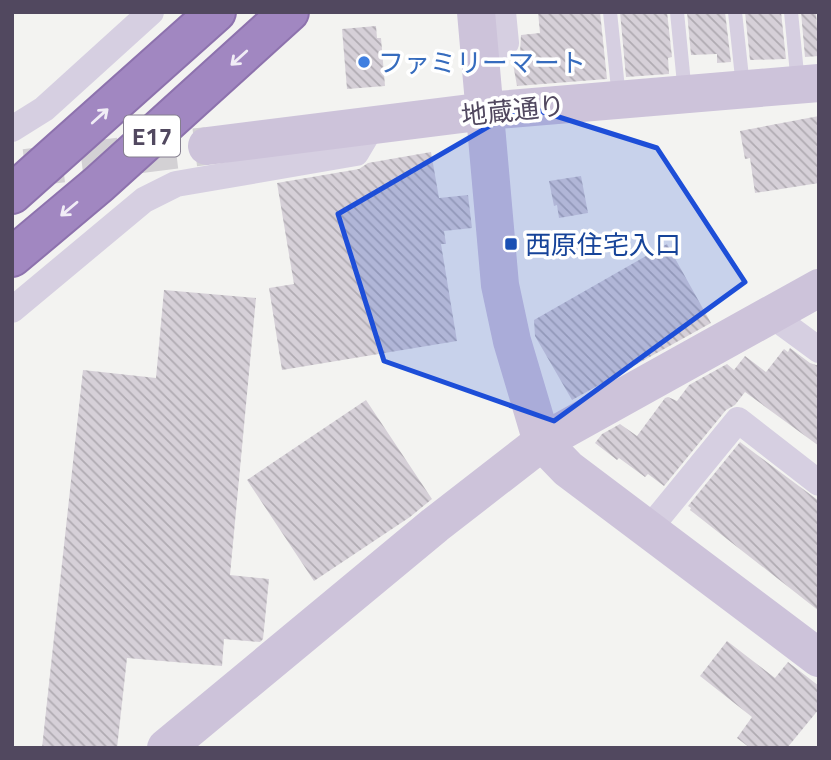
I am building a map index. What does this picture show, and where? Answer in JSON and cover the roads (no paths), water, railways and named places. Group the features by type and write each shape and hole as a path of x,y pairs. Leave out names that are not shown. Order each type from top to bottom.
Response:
{"highway":[{"name":"E17","path":"12,194 216,12"},
{"name":"E17","path":"12,257 99,184 289,12"}],"street":[{"path":"12,129 44,109 151,12"},
{"path":"476,12 500,285 512,341 542,442 568,469 648,530 815,647"},
{"path":"481,60 506,44 503,12"},
{"name":"地蔵通り","path":"207,146 486,111 808,84"},
{"path":"12,310 144,200 176,184 356,153 372,126"},
{"path":"166,748 425,533 542,442 819,288"},
{"path":"770,314 819,350"},
{"path":"648,530 738,420 819,483"}],"lane":[{"path":"610,12 619,99"},
{"path":"677,12 685,94"},
{"path":"735,12 744,90"},
{"path":"791,12 808,84"}],"tunnel":[{"path":"25,168 207,146"}],"place":[{"name":"ファミリーマート","path":"364,62"},
{"name":"西原住宅入口","path":"511,244"}]}
